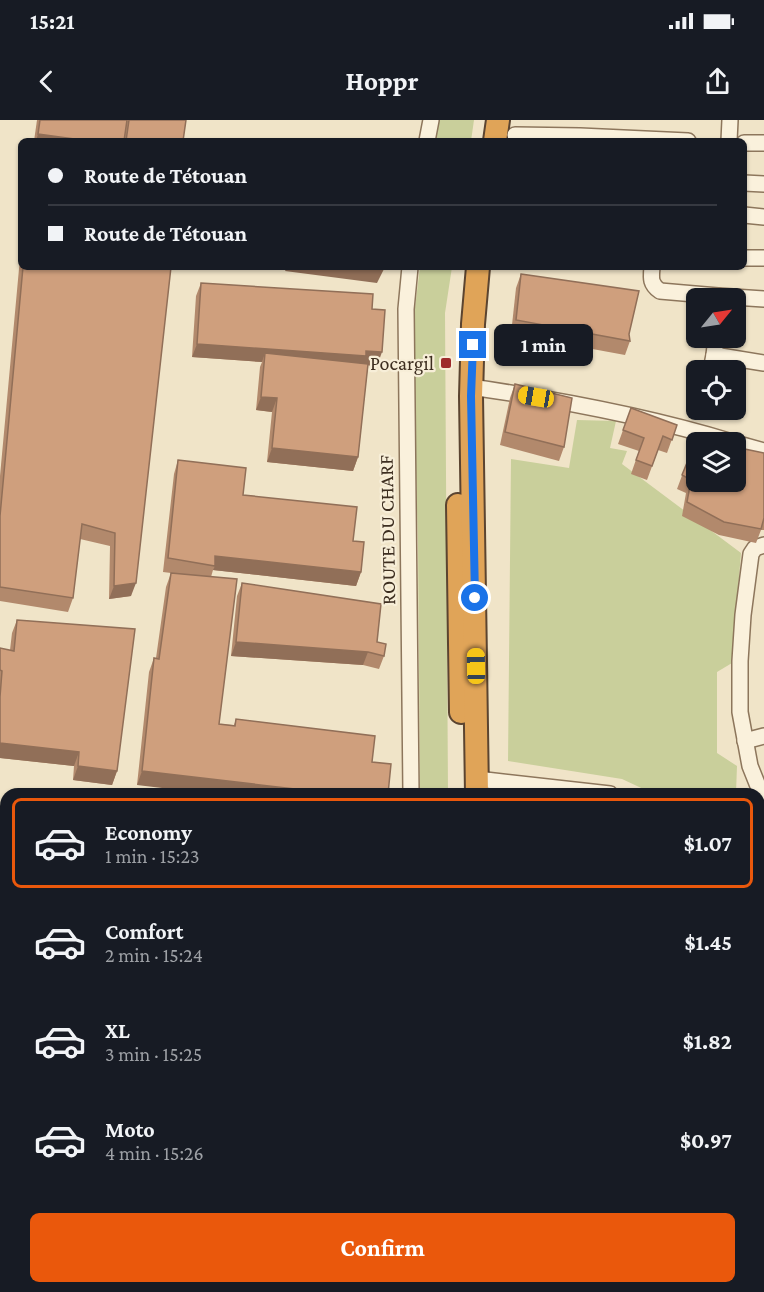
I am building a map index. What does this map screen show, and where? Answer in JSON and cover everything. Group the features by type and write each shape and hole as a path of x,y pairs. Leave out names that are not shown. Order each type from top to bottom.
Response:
{"highway":[{"path":"463,270 457,401 472,788"},
{"path":"472,788 471,387 478,270"}],"street":[{"path":"428,138 431,120"},
{"path":"729,138 730,120"},
{"path":"498,130 623,138"},
{"path":"747,143 764,143"},
{"path":"747,183 764,184"},
{"path":"747,215 764,217"},
{"path":"747,258 764,258"},
{"name":"ROUTE DU CHARF","path":"410,270 406,320 411,788"},
{"path":"652,270 651,280 660,291 686,294"},
{"path":"746,298 764,299"},
{"path":"746,363 764,363"},
{"path":"471,387 556,400 696,432"},
{"path":"746,447 764,452"},
{"path":"759,788 750,766 740,712 740,661 743,615 752,554 755,548 764,545"},
{"path":"746,741 764,736"}],"green space":[{"path":"439,120 474,120 471,138 436,138"},
{"path":"420,270 452,270 445,313 448,788 420,788 418,544 412,332"},
{"path":"577,420 616,421 610,448 627,451 622,464 741,553 732,663 717,672 717,753 737,766 736,788 641,788 622,779 508,761 511,459 569,468"}],"building":[{"path":"40,120 127,120 124,138 67,138 38,134"},
{"path":"129,120 186,120 183,138 126,138"},
{"path":"23,270 171,270 136,583 114,586 115,533 82,524 73,598 0,587 0,516"},
{"path":"521,274 639,291 629,334 630,341 516,320"},
{"path":"201,283 373,294 372,309 385,310 382,352 366,351 366,356 197,344"},
{"path":"265,353 368,364 358,457 272,448 277,398 261,397"},
{"path":"515,384 572,398 564,447 505,432"},
{"path":"631,408 677,425 672,440 663,436 652,466 636,460 644,438 623,430"},
{"path":"746,449 764,453 764,518 761,529 724,522 687,502 689,492 746,492"},
{"path":"178,460 246,468 243,495 357,507 353,541 364,542 361,572 215,556 215,566 168,558"},
{"path":"686,465 686,477 682,475"},
{"path":"171,573 237,579 219,724 235,726 236,719 375,736 372,762 391,764 389,788 287,788 142,771 154,658 159,659"},
{"path":"242,583 381,604 377,642 386,644 384,656 368,652 236,642"},
{"path":"17,620 135,629 117,771 78,766 79,752 0,743 2,671 0,670 0,648 14,651"}],"place":[{"name":"Pocargil","path":"446,363"}],"route":[{"path":"473,345 471,396 475,598"}]}
